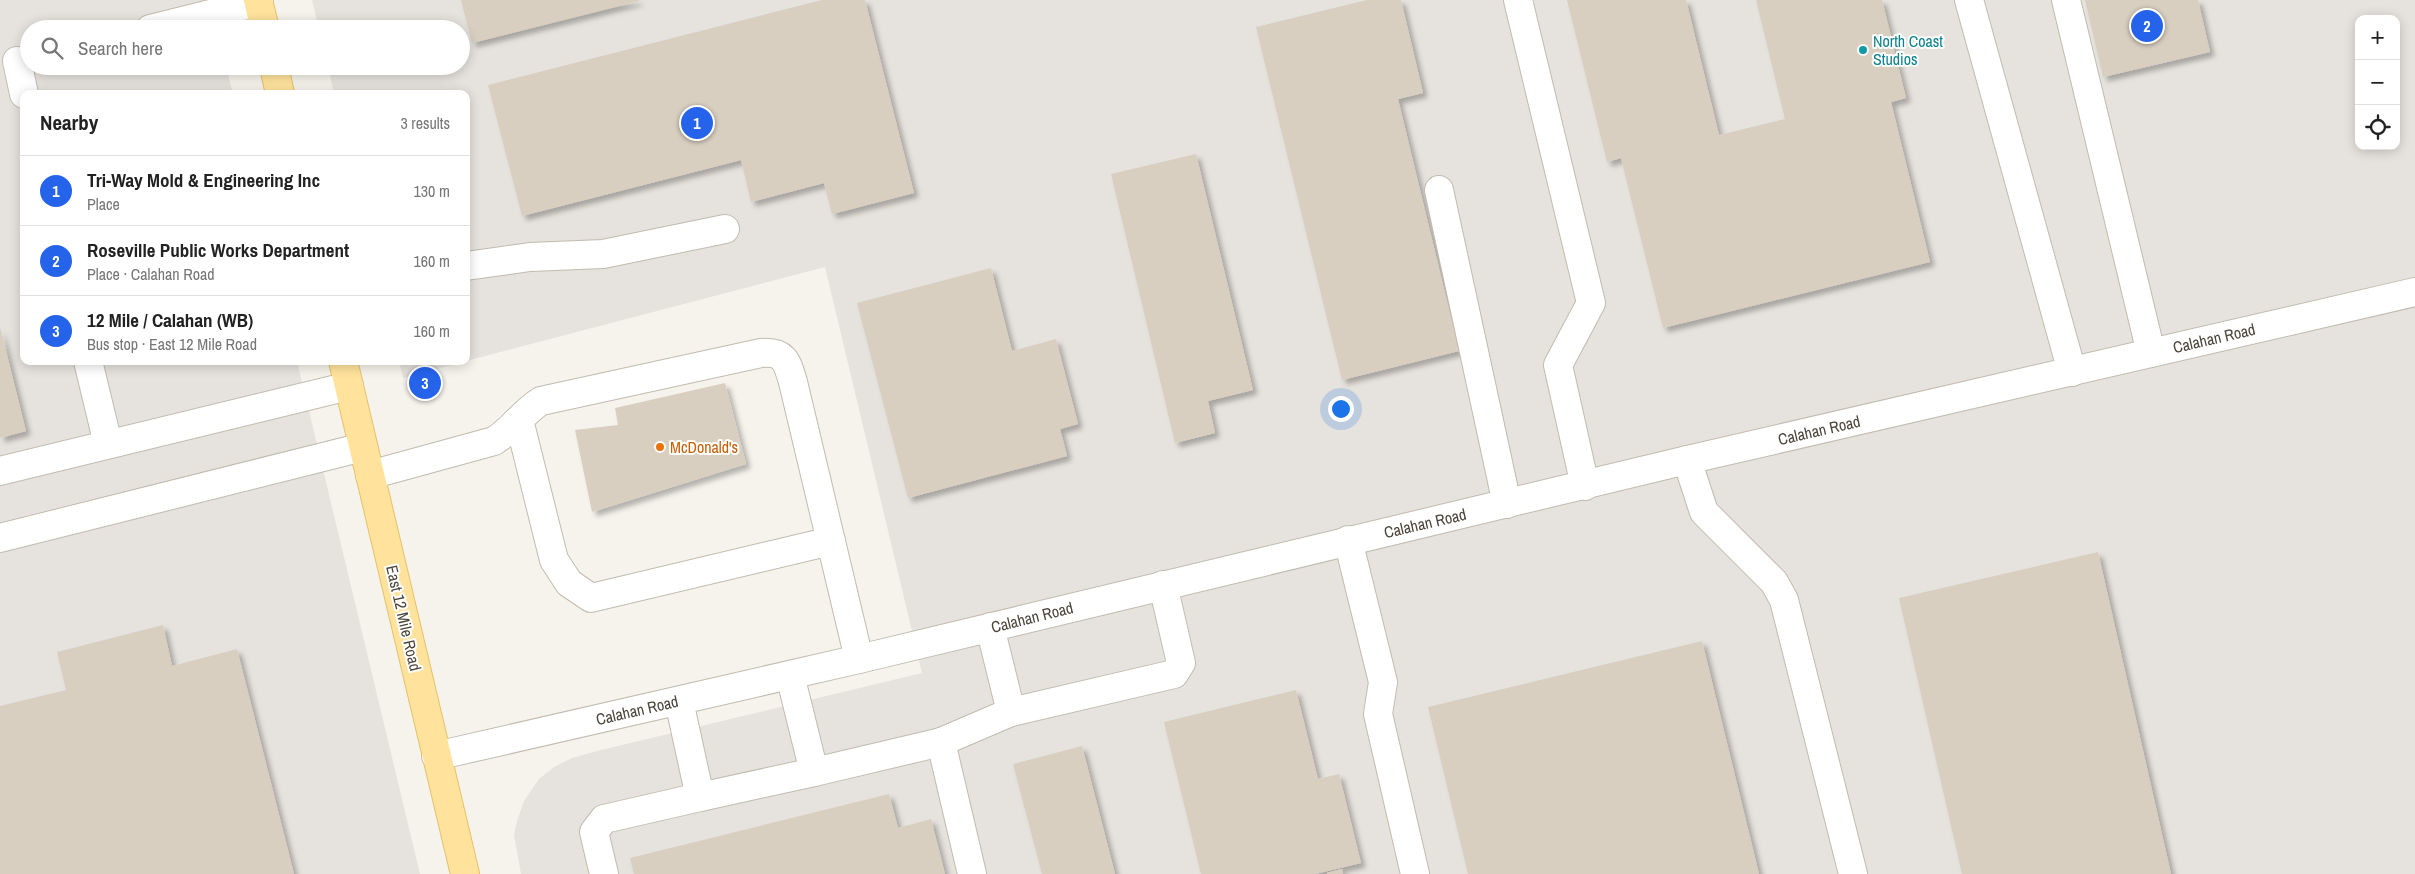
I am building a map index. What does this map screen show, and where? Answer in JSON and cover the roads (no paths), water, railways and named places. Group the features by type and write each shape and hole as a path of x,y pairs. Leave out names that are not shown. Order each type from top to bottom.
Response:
{"main road":[{"path":"259,1 263,20"},
{"path":"276,75 279,90"},
{"name":"East 12 Mile Road","path":"346,374 465,874"}],"street":[{"path":"1518,0 1591,303 1558,365 1585,486"},
{"path":"1969,0 2072,372"},
{"path":"2066,0 2150,352"},
{"path":"185,20 259,1"},
{"path":"15,62 23,90"},
{"path":"1439,190 1507,504"},
{"path":"470,265 530,257 603,254 725,229"},
{"name":"Calahan Road","path":"436,756 859,659 1687,460 2415,292"},
{"path":"370,475 494,442 508,432 520,420 528,408 542,401 761,352 772,352 781,356 787,364 793,382 859,659"},
{"path":"89,365 108,444"},
{"path":"0,471 108,444 346,374"},
{"path":"520,420 554,560 569,583 591,598 830,541"},
{"path":"0,538 363,447"},
{"path":"1687,460 1704,512 1774,582 1784,600 1853,874"},
{"path":"1348,540 1383,682 1378,714 1415,874"},
{"path":"604,874 594,832 604,819 941,742 1011,712 1174,674 1181,663 1163,585"},
{"path":"990,627 1011,712"},
{"path":"790,675 814,772"},
{"path":"679,700 700,797"},
{"path":"941,742 972,874"}],"place":[{"name":"Roseville Public Works Department","path":"2147,26"},
{"name":"North Coast Studios","path":"1863,50"},
{"name":"Tri-Way Mold & Engineering Inc","path":"697,123"},
{"name":"12 Mile / Calahan (WB)","path":"425,383"},
{"name":"McDonald's","path":"660,447"}]}
